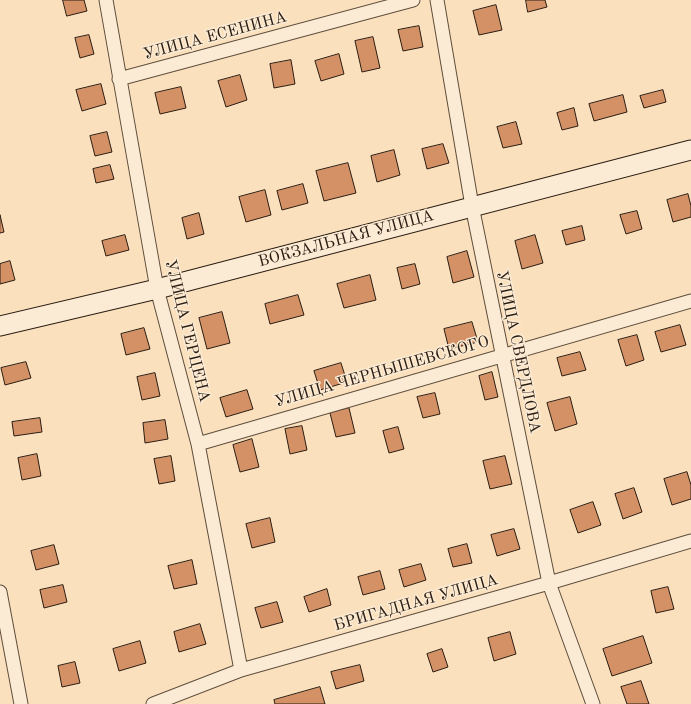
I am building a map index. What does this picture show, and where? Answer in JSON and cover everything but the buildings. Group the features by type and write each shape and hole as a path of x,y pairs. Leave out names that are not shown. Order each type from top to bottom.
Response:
{"main road":[{"name":"ВОКЗАЛЬНАЯ УЛИЦА","path":"0,326 157,289 691,150"}],"street":[{"name":"УЛИЦА ГЕРЦЕНА","path":"106,0 157,289 198,444 240,670"},
{"name":"УЛИЦА ЕСЕНИНА","path":"119,79 413,0"},
{"name":"УЛИЦА СВЕРДЛОВА","path":"437,0 472,206 549,583 594,704"},
{"name":"УЛИЦА ЧЕРНЫШЕВСКОГО","path":"198,444 691,301"},
{"name":"БРИГАДНАЯ УЛИЦА","path":"153,704 240,670 549,583 691,541"},
{"path":"0,592 21,704"}]}
